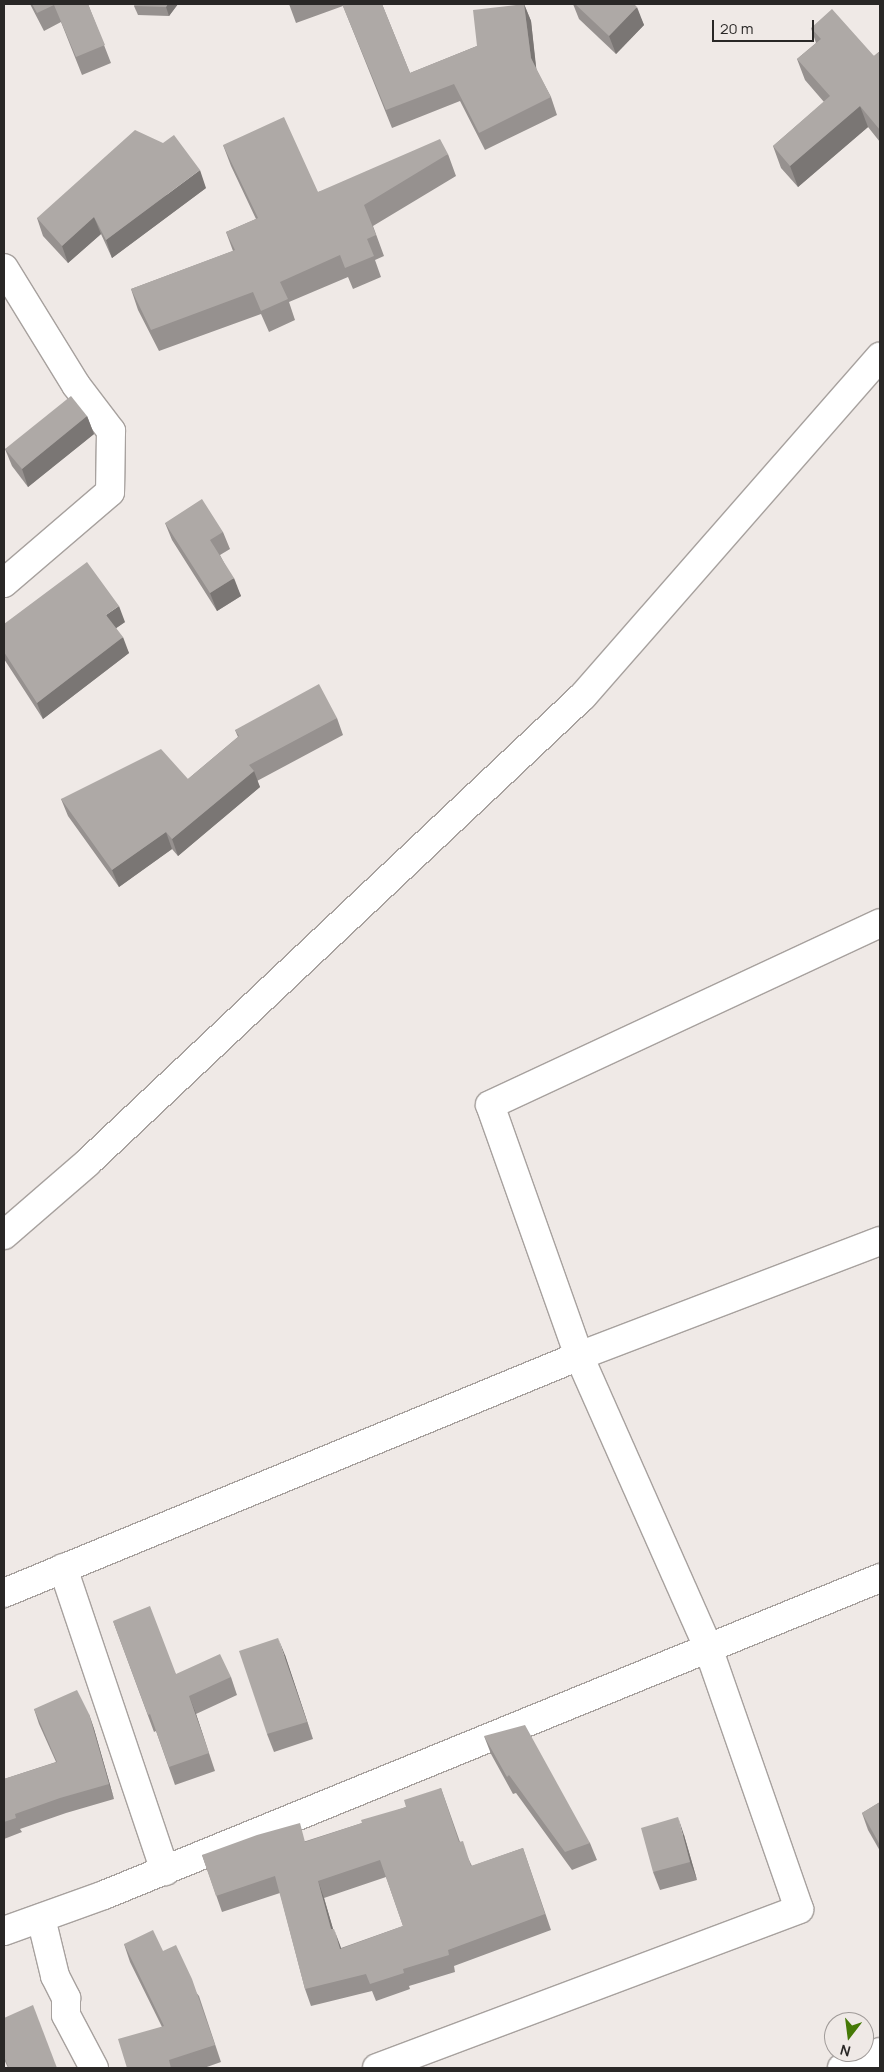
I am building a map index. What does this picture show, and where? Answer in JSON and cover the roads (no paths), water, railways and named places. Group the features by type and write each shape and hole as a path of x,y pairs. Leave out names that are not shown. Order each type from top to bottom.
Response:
{"street":[{"path":"4,268 76,385 111,431 110,492 4,582"},
{"path":"4,1235 94,1156 583,696 880,357"},
{"path":"377,2068 799,1909 708,1647 579,1356 490,1104 880,923"},
{"path":"4,1592 579,1356 880,1241"},
{"path":"63,1568 165,1871"},
{"path":"4,1931 165,1871 880,1578"},
{"path":"40,1918 55,1976 66,1998 66,2015 94,2068"},
{"path":"842,2068 880,2052"}]}
